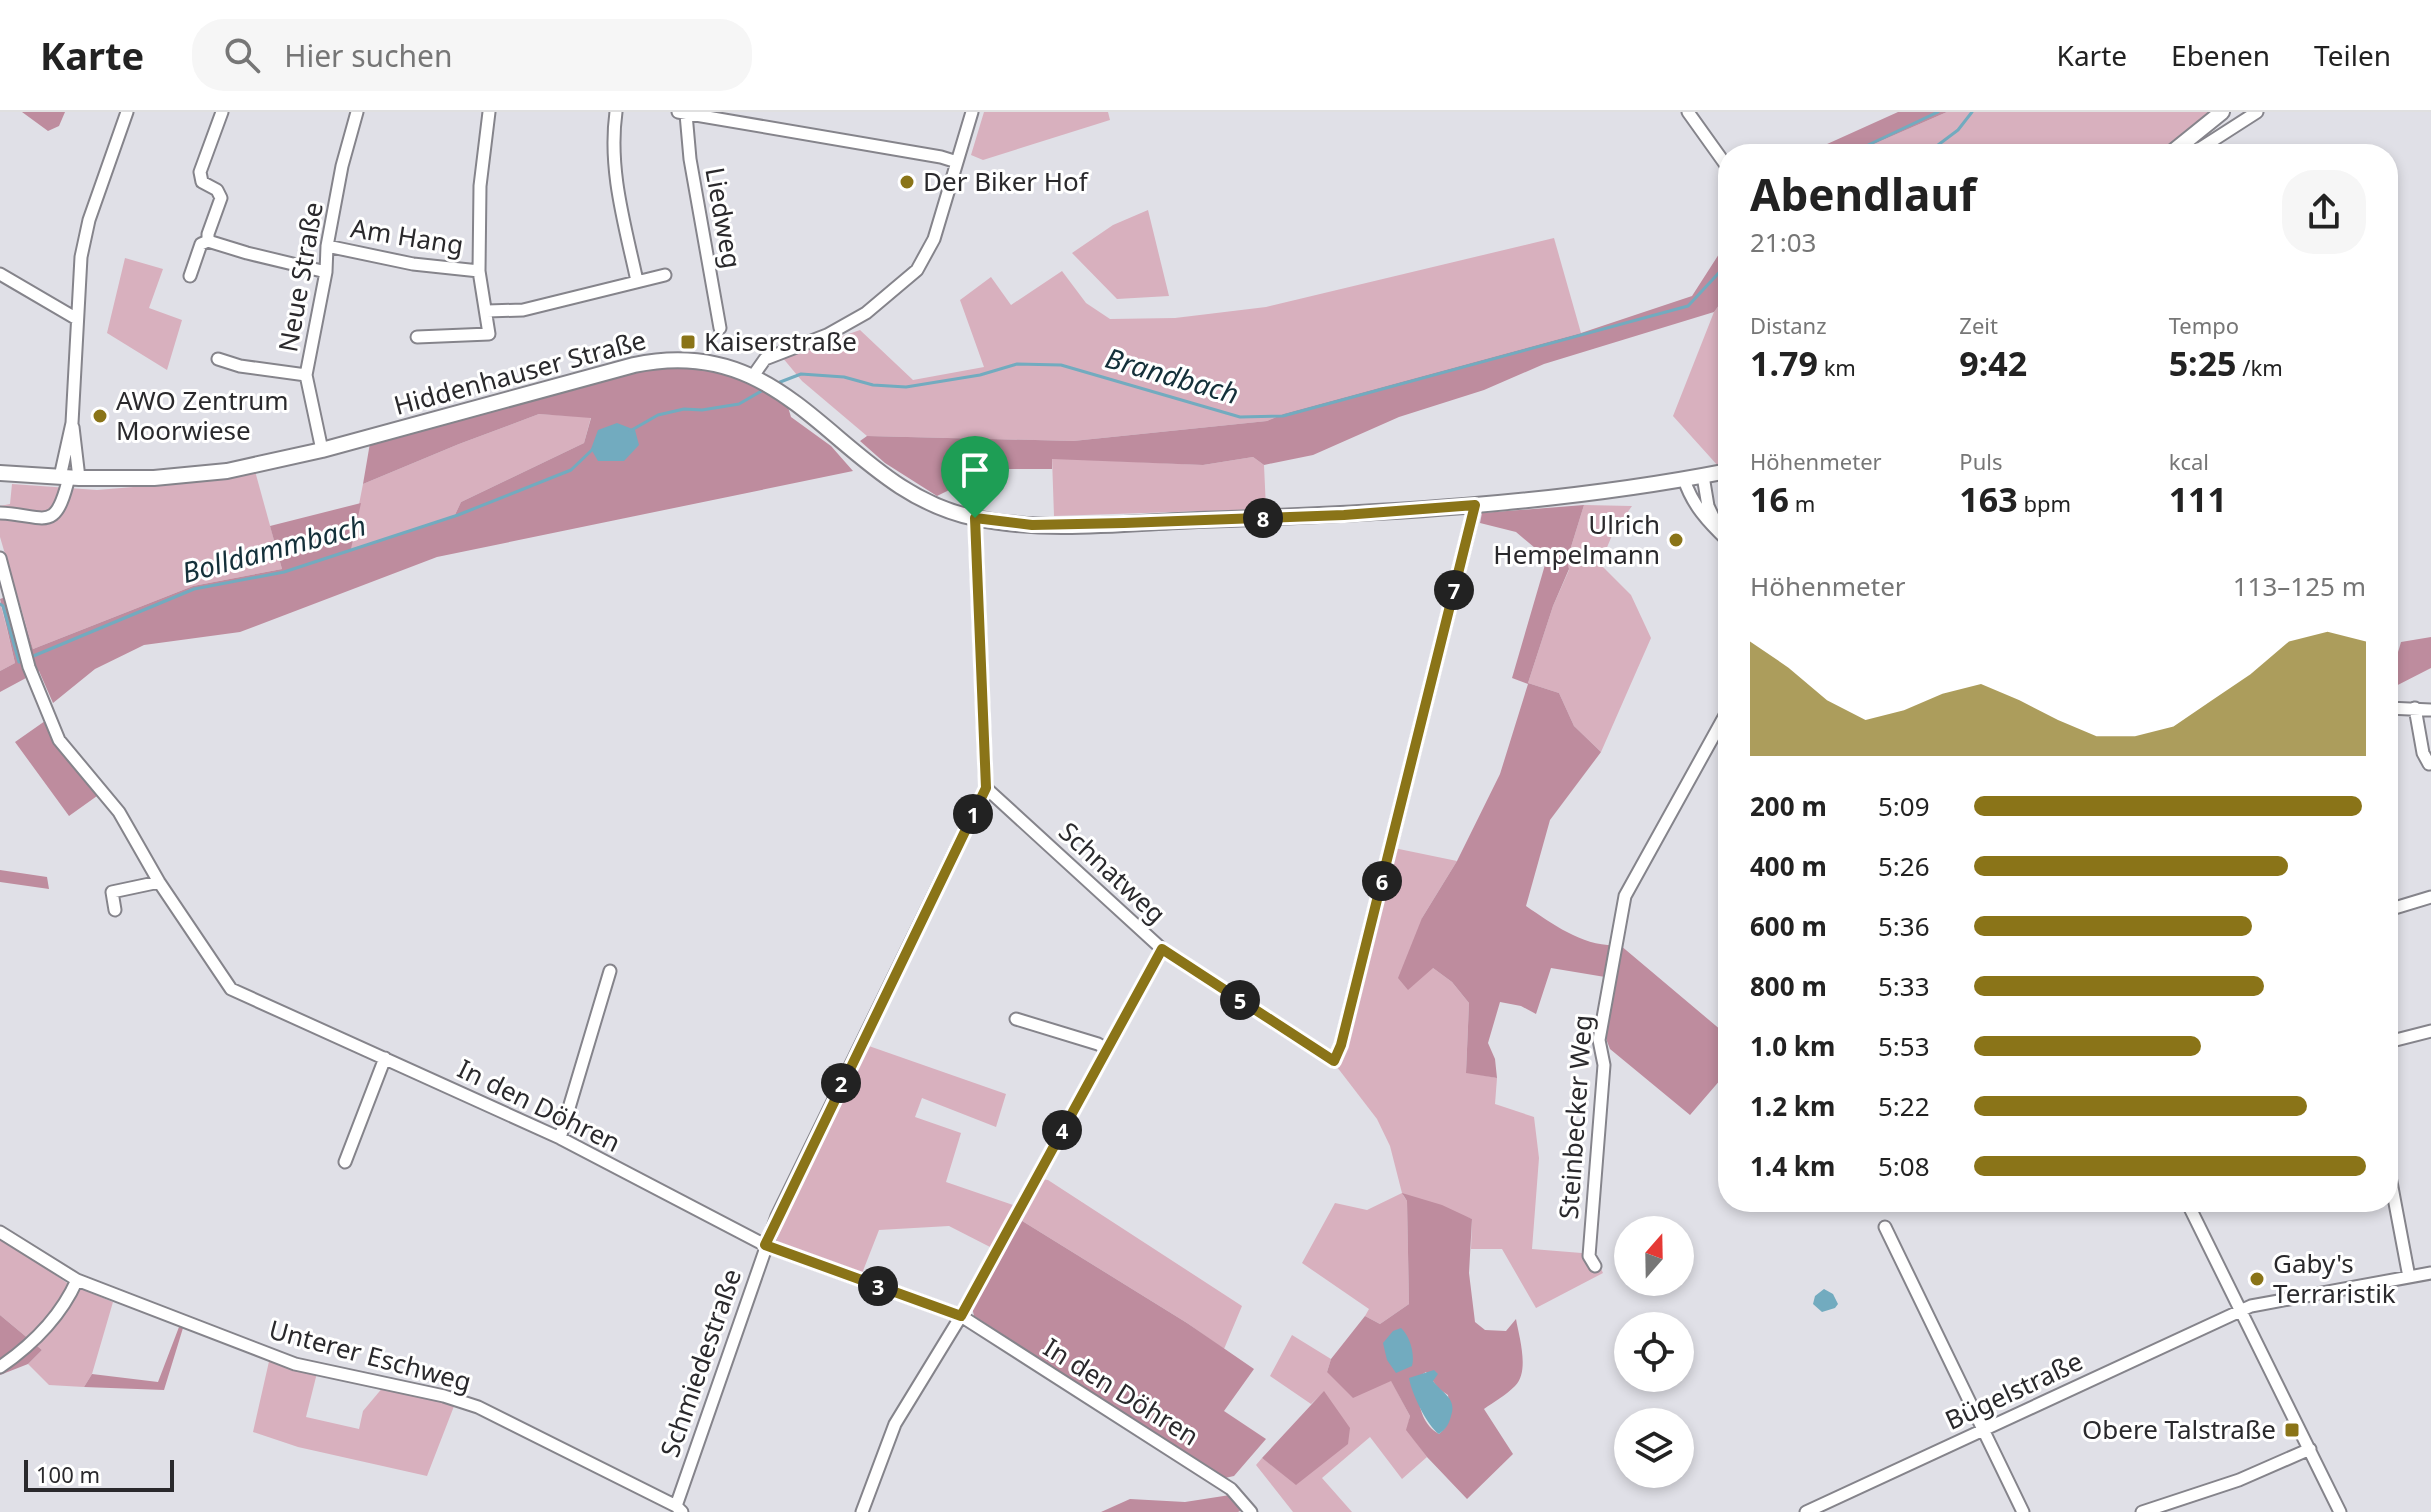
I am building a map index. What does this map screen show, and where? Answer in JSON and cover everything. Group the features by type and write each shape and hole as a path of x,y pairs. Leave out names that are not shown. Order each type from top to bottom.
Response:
{"main road":[{"path":"2182,144 2222,112"},
{"name":"Hiddenhauser Straße","path":"0,473 154,478 227,471 322,450 647,363 695,360 757,378 776,389 909,491 975,518 1032,525 1344,515 1475,505 1718,473"}],"street":[{"path":"0,513 43,520 54,515 62,506 69,477 81,257 89,220 127,112"},
{"path":"208,241 221,198 217,190 202,182 200,172 222,112"},
{"name":"Neue Straße","path":"322,450 306,375 342,166 357,112"},
{"path":"417,337 489,334 479,271 480,186 489,112"},
{"path":"616,112 613,154 637,281"},
{"path":"757,378 765,359 847,325 917,270 934,239 972,112"},
{"path":"1688,112 1718,154"},
{"path":"2207,144 2257,112"},
{"path":"682,113 957,162"},
{"name":"Liedweg","path":"682,113 720,328"},
{"path":"190,276 201,244 208,241 326,272"},
{"name":"Am Hang","path":"327,246 413,264 479,271"},
{"path":"0,274 77,319"},
{"path":"487,311 523,310 553,304 665,275"},
{"path":"218,359 240,366 306,375"},
{"path":"69,477 72,423"},
{"path":"1703,476 1708,506 1718,527"},
{"path":"1684,479 1689,497 1718,532"},
{"name":"Schnatweg","path":"986,788 1162,949 1334,1061 1341,1045 1475,505"},
{"name":"Schmiedestraße","path":"679,1509 765,1245 986,788 975,518"},
{"name":"In den Döhren","path":"0,558 28,663 59,740 119,812 159,882 231,989 560,1138 765,1245 961,1316 1231,1489 1251,1512"},
{"path":"2398,708 2431,710"},
{"path":"2415,708 2423,753 2429,764"},
{"name":"Steinbecker Weg","path":"1595,1266 1589,1256 1604,1065 1599,1040 1625,896 1718,728"},
{"path":"115,910 112,892 159,882"},
{"path":"2398,907 2431,897"},
{"path":"862,1512 895,1424 961,1316 1162,949"},
{"path":"560,1138 610,971"},
{"path":"1016,1019 1107,1049"},
{"path":"2398,1039 2431,1031"},
{"path":"345,1162 385,1058"},
{"path":"2192,1212 2340,1512"},
{"path":"2397,1212 2409,1277"},
{"path":"1885,1227 2023,1512"},
{"name":"Unterer Eschweg","path":"0,1232 77,1280 295,1364 470,1403 679,1509"},
{"name":"Bügelstraße","path":"1806,1512 2241,1310 2409,1277 2431,1276"},
{"path":"0,1367 38,1336 77,1280"},
{"path":"2142,1512 2166,1508 2310,1449"}],"shaded area":[{"path":"22,112 65,112 59,126 48,131"},
{"path":"984,112 1108,112 1110,120 983,160 971,155"},
{"path":"1898,112 1947,112 1874,144 1827,144"},
{"path":"1947,112 2215,112 2173,144 1874,144"},
{"path":"1148,210 1169,296 1117,299 1072,253 1113,225"},
{"path":"1554,238 1581,333 1283,414 1267,421 1073,441 867,436 802,381 782,357 860,330 913,380 984,367 960,300 991,277 1011,305 1062,271 1086,303 1110,319 1175,318 1266,307"},
{"path":"1718,256 1718,307 1714,312 1544,364 1484,390 1399,417 1313,455 1264,465 1253,457 1203,465 1052,459 1052,469 992,469 937,496 885,463 860,441 867,436 1073,441 1267,421 1283,414 1581,333 1692,296"},
{"path":"125,258 163,269 149,308 182,320 167,370 107,333"},
{"path":"1718,307 1718,466 1673,416"},
{"path":"671,366 718,371 758,388 788,407 791,417 831,446 853,471 437,557 240,632 144,645 95,669 53,703 39,671 0,692 0,671 15,663 0,599 16,593 33,649 193,586 282,569 270,526 361,503 351,549 454,517 461,502 584,443 591,418 539,414 363,484 370,443 636,371"},
{"path":"539,414 591,417 584,443 461,502 454,517 350,550 363,484"},
{"path":"1253,457 1264,465 1266,509 1054,516 1052,458 1203,465"},
{"path":"255,471 282,569 193,586 33,649 0,537 0,506 10,504 12,484 97,490 194,482"},
{"path":"1584,505 1632,506 1613,533 1600,564 1631,595 1651,638 1601,752 1574,726 1559,693 1528,683 1553,606 1569,570 1567,560"},
{"path":"1584,505 1567,560 1569,569 1553,606 1528,683 1559,693 1574,726 1601,752 1550,820 1526,906 1582,939 1620,945 1718,1028 1718,1083 1690,1115 1610,1049 1605,1036 1611,982 1605,977 1551,968 1536,1014 1521,1006 1500,1002 1488,1043 1495,1059 1497,1078 1466,1073 1469,1003 1452,982 1433,968 1408,990 1398,978 1422,918 1457,861 1500,774 1528,684 1512,678 1547,558 1516,532 1480,523 1482,513"},
{"path":"0,601 15,663 0,671"},
{"path":"2431,637 2431,668 2398,685 2398,651 2401,642"},
{"path":"45,721 97,796 69,816 15,742"},
{"path":"1394,848 1457,861 1422,918 1433,968 1452,982 1469,1003 1466,1072 1497,1078 1495,1104 1534,1117 1539,1158 1532,1249 1594,1254 1603,1273 1536,1308 1502,1249 1471,1249 1472,1219 1403,1195 1407,1201 1409,1304 1380,1324 1365,1316 1369,1309 1302,1263 1335,1203 1367,1210 1402,1193 1390,1146 1377,1119 1337,1067"},
{"path":"0,870 47,877 49,889 0,882"},
{"path":"866,1045 1006,1094 996,1127 922,1098 915,1117 961,1133 946,1182 1016,1206 992,1248 949,1226 879,1230 861,1276 777,1245 773,1238"},
{"path":"1040,1179 1048,1180 1242,1306 1224,1349 1019,1219"},
{"path":"1402,1193 1442,1205 1472,1219 1469,1273 1475,1322 1485,1330 1506,1331 1516,1319 1522,1372 1515,1386 1484,1409 1513,1454 1467,1499 1406,1430 1410,1416 1391,1381 1353,1398 1327,1372 1331,1359 1365,1316 1380,1324 1409,1304 1407,1201","holes":["1426,1372 1448,1395 1450,1411 1447,1426 1439,1434 1427,1423 1420,1408 1420,1376"]},
{"path":"1019,1219 1187,1323 1254,1369 1224,1411 1266,1439 1234,1476 1225,1478 974,1316 972,1307"},
{"path":"0,1236 67,1283 113,1302 92,1374 84,1387 49,1385 28,1364 42,1350 0,1315"},
{"path":"0,1315 42,1350 28,1364 0,1375"},
{"path":"179,1327 183,1328 164,1390 84,1387 92,1374 158,1382"},
{"path":"1292,1335 1331,1359 1327,1372 1391,1380 1410,1416 1407,1430 1427,1457 1402,1479 1370,1437 1322,1478 1352,1512 1293,1512 1256,1465 1262,1458 1297,1484 1324,1392 1311,1404 1270,1376"},
{"path":"270,1357 317,1373 306,1417 359,1429 363,1411 384,1386 456,1401 427,1476 298,1447 253,1432"},
{"path":"1324,1391 1350,1428 1348,1444 1296,1485 1262,1458"},
{"path":"1230,1495 1244,1509 1238,1512 1101,1512 1130,1499 1185,1502"}],"water":[{"path":"617,423 635,430 639,445 624,461 598,461 591,449 598,430"},
{"path":"1824,1289 1833,1294 1838,1304 1822,1312 1813,1304 1815,1296"},
{"path":"1401,1328 1409,1340 1413,1361 1412,1366 1396,1373 1387,1360 1383,1343 1393,1331"},
{"path":"1434,1370 1438,1374 1433,1381 1452,1405 1449,1421 1439,1434 1420,1408 1409,1378"}],"waterway":[{"path":"1870,144 1938,112"},
{"name":"Brandbach","path":"1939,144 1958,130 1972,112"},
{"name":"Brandbach","path":"775,384 801,374 906,387 980,375 1017,364 1061,365 1240,417 1283,416 1688,306 1718,274"},
{"name":"Brandbach","path":"630,431 658,415 684,409 702,410 739,404 765,389"},
{"name":"Bolldammbach","path":"0,604 19,662 194,589 284,572 458,515 571,470 594,448"}],"place":[{"name":"Der Biker Hof","path":"907,182"},
{"name":"Kaiserstraße","path":"688,342"},
{"name":"AWO Zentrum Moorwiese","path":"100,416"},
{"name":"Ulrich Hempelmann","path":"1676,540"},
{"name":"Gaby's Terraristik","path":"2257,1279"},
{"name":"Obere Talstraße","path":"2292,1430"}],"route":[{"path":"1475,505 1341,1045 1334,1061 1162,949 961,1316 765,1245 986,788 975,518 1032,525 1124,523 1344,515 1475,505"}]}
